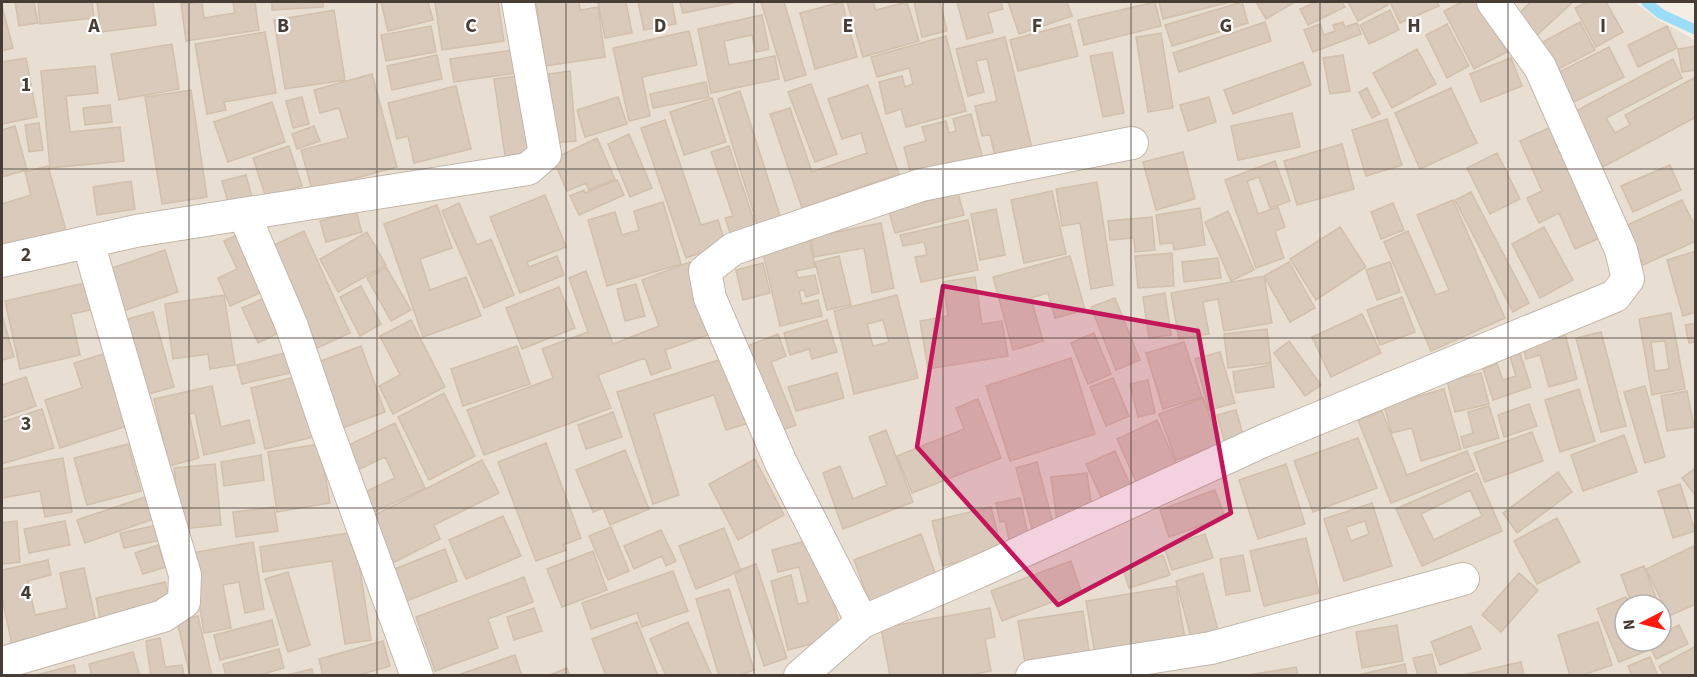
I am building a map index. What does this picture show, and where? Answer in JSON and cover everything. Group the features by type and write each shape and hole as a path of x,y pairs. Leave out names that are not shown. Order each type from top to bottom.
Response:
{"street":[{"path":"2,261 136,231 528,169 545,154 518,2"},
{"path":"800,675 862,622 980,571 1263,441 1615,296 1628,279 1621,250 1539,67 1493,2"},
{"path":"862,622 781,462 710,298 705,271 733,249 921,185 1132,143"},
{"path":"244,214 291,324 326,427 417,675"},
{"path":"2,663 163,616 184,602 184,575 88,242"},
{"path":"1032,675 1211,648 1463,579"}],"highlighted area":[{"path":"943,286 1198,331 1231,513 1058,605 917,447"}],"shaded area":[{"path":"2,2 1634,2 1659,20 1695,40 1695,675 2,675"}],"building":[{"path":"15,2 34,2 38,23 19,26"},
{"path":"38,2 92,2 94,18 40,24"},
{"path":"97,2 153,2 156,25 101,32"},
{"path":"202,2 204,18 235,13 233,2 255,2 259,30 186,41 181,4"},
{"path":"272,2 323,2 323,7 272,10"},
{"path":"381,2 428,2 433,20 388,31"},
{"path":"498,2 504,41 442,50 435,3"},
{"path":"536,2 579,2 580,10 598,7 605,57 546,66"},
{"path":"598,2 626,2 632,33 605,38"},
{"path":"638,2 672,2 676,24 644,30"},
{"path":"680,2 737,2 683,13"},
{"path":"761,2 784,2 806,75 785,81"},
{"path":"842,2 857,57 815,69 800,13"},
{"path":"847,2 873,2 876,10 907,2 919,41 863,57"},
{"path":"914,2 940,2 947,31 922,37"},
{"path":"957,2 1001,2 1003,9 988,13 993,32 967,39"},
{"path":"1008,2 1067,2 1072,16 1019,34"},
{"path":"1155,2 1161,26 1084,45 1078,20"},
{"path":"1159,2 1230,2 1163,19"},
{"path":"1242,2 1248,23 1172,46 1165,25"},
{"path":"1256,2 1295,2 1266,19"},
{"path":"1316,2 1342,2 1345,7 1308,25 1300,9"},
{"path":"1348,2 1386,2 1388,5 1358,21"},
{"path":"1390,2 1437,2 1439,6 1400,23"},
{"path":"1462,2 1481,2 1507,52 1474,69 1444,11"},
{"path":"1531,2 1573,2 1535,37 1515,17"},
{"path":"1587,2 1606,2 1623,32 1596,47 1575,8"},
{"path":"2,6 13,48 2,51"},
{"path":"334,10 345,80 285,89 274,20"},
{"path":"1390,10 1399,30 1369,44 1360,25"},
{"path":"762,15 769,49 756,52 752,35 724,41 729,65 775,56 779,79 711,93 698,29"},
{"path":"1265,22 1271,41 1179,72 1173,53"},
{"path":"1343,22 1345,27 1357,23 1361,34 1313,52 1304,30 1320,24 1324,35 1335,31 1333,25"},
{"path":"1580,22 1595,50 1549,74 1535,46"},
{"path":"1070,24 1078,56 1018,71 1010,40"},
{"path":"1447,24 1469,66 1447,78 1426,35"},
{"path":"431,26 436,52 386,61 381,35"},
{"path":"1667,26 1677,48 1638,67 1628,45"},
{"path":"689,31 697,65 642,77 650,116 629,121 613,48"},
{"path":"265,32 276,93 224,102 226,110 207,114 195,44"},
{"path":"1161,33 1173,108 1148,112 1136,37"},
{"path":"946,36 966,111 906,127 901,109 886,114 879,82 902,76 905,87 913,84 909,68 877,77 871,57"},
{"path":"1005,37 1034,156 997,165 990,135 982,136 975,106 997,101 987,59 976,61 984,92 968,96 956,49"},
{"path":"172,44 179,89 119,100 111,54"},
{"path":"1696,46 1696,70 1682,72 1678,49"},
{"path":"1609,47 1624,77 1574,102 1559,72"},
{"path":"1417,49 1436,84 1392,108 1373,73"},
{"path":"513,50 516,73 454,82 450,59"},
{"path":"1112,52 1124,113 1103,117 1090,56"},
{"path":"437,55 442,79 392,90 387,66"},
{"path":"1343,55 1350,91 1330,94 1323,58"},
{"path":"26,58 37,117 2,124 2,62"},
{"path":"1511,58 1522,86 1481,102 1470,74"},
{"path":"1673,59 1682,78 1606,118 1615,133 1630,125 1625,115 1694,78 1696,81 1696,117 1603,167 1574,112"},
{"path":"1303,62 1311,85 1233,114 1224,90"},
{"path":"95,66 98,93 66,96 70,132 120,127 124,161 50,168 41,71"},
{"path":"570,71 576,141 554,143 549,74"},
{"path":"372,74 397,167 312,190 301,150 348,138 339,108 320,113 314,90"},
{"path":"518,76 530,152 505,156 494,79"},
{"path":"706,82 709,97 653,108 650,94"},
{"path":"811,84 837,154 815,162 788,92"},
{"path":"868,85 899,174 802,208 770,114 790,108 812,172 867,153 861,133 842,139 828,99"},
{"path":"456,86 471,149 414,163 408,136 397,139 388,103"},
{"path":"1367,88 1380,114 1372,118 1359,92"},
{"path":"1451,88 1477,143 1420,169 1395,113"},
{"path":"191,90 207,197 162,204 145,97"},
{"path":"740,91 782,222 759,230 718,99"},
{"path":"302,97 309,124 293,128 286,101"},
{"path":"618,97 627,124 585,137 577,110"},
{"path":"1209,97 1216,122 1188,131 1180,105"},
{"path":"712,98 726,142 684,155 670,112"},
{"path":"272,102 285,142 228,162 214,122"},
{"path":"110,105 112,122 85,125 83,108"},
{"path":"1292,113 1300,147 1238,160 1231,126"},
{"path":"971,114 984,163 913,183 904,147 926,141 922,127 946,121 949,133 956,131 953,119"},
{"path":"1387,119 1402,165 1366,176 1352,130"},
{"path":"665,120 701,225 718,220 726,244 686,258 641,128"},
{"path":"39,123 43,150 29,152 25,125"},
{"path":"15,126 27,170 2,177 2,130"},
{"path":"314,126 320,141 297,149 292,134"},
{"path":"1551,127 1602,237 1575,249 1559,213 1539,223 1527,198 1542,191 1520,141"},
{"path":"629,134 652,188 630,197 608,144"},
{"path":"597,138 615,179 589,190 586,183 567,191 553,159"},
{"path":"1342,144 1354,189 1297,205 1284,161"},
{"path":"289,146 302,186 266,198 253,158"},
{"path":"729,146 757,230 732,238 725,218 733,216 711,152"},
{"path":"1183,152 1195,199 1156,210 1143,162"},
{"path":"1497,153 1520,199 1490,214 1467,168"},
{"path":"1275,161 1290,201 1270,208 1259,177 1247,181 1258,214 1278,207 1285,227 1275,231 1284,258 1256,268 1225,180"},
{"path":"1670,165 1681,190 1633,212 1621,186"},
{"path":"48,166 67,234 2,253 2,204 31,195 25,172"},
{"path":"246,175 253,201 229,206 222,181"},
{"path":"617,180 624,195 579,215 570,196 584,190 585,193"},
{"path":"131,181 135,209 97,215 93,187"},
{"path":"1097,182 1113,285 1091,289 1080,223 1062,226 1056,189"},
{"path":"1052,191 1066,254 1024,263 1011,200"},
{"path":"1471,192 1529,303 1513,312 1455,200"},
{"path":"958,193 964,215 895,233 889,211"},
{"path":"545,195 566,247 527,262 529,267 557,256 564,275 520,293 490,217"},
{"path":"1453,200 1505,318 1431,351 1384,242 1408,231 1436,295 1449,290 1417,215"},
{"path":"1682,200 1696,228 1696,241 1643,265 1625,226"},
{"path":"663,202 681,264 607,286 588,220 615,212 622,235 639,230 634,211"},
{"path":"459,203 477,245 491,239 514,295 484,308 442,211"},
{"path":"1393,203 1404,230 1381,239 1371,212"},
{"path":"437,205 452,248 420,259 430,290 466,277 481,316 423,337 384,224"},
{"path":"1200,208 1205,245 1174,250 1173,243 1160,244 1156,215"},
{"path":"996,209 1005,255 980,260 971,214"},
{"path":"356,211 362,232 326,242 320,221"},
{"path":"1228,211 1254,270 1231,281 1205,222"},
{"path":"1152,217 1155,250 1135,252 1134,238 1110,240 1108,221"},
{"path":"968,220 978,270 921,282 915,257 927,255 924,242 903,246 900,235"},
{"path":"881,223 894,288 872,293 864,248 814,257 811,237"},
{"path":"1340,227 1366,267 1316,300 1290,259"},
{"path":"1544,227 1573,280 1540,298 1512,244"},
{"path":"304,231 350,333 313,350 267,248"},
{"path":"243,232 269,289 230,306 218,278 237,269 224,241"},
{"path":"367,232 386,265 338,292 320,259"},
{"path":"809,238 815,267 796,271 798,278 815,275 819,293 806,297 804,290 799,291 802,304 818,300 822,316 780,326 762,249"},
{"path":"165,250 178,292 120,312 106,270"},
{"path":"1696,251 1696,312 1683,316 1667,260"},
{"path":"1172,253 1174,286 1138,288 1135,256"},
{"path":"839,256 851,305 827,310 815,262"},
{"path":"1070,256 1085,310 1055,318 1048,293 1031,298 1043,341 1013,350 993,277"},
{"path":"1218,258 1221,278 1184,282 1182,262"},
{"path":"690,262 716,332 665,350 671,368 651,375 645,358 598,375 611,408 484,455 467,410 553,378 542,349 588,332 569,278 586,271 613,344 659,326 642,280"},
{"path":"1289,262 1315,308 1290,322 1264,276"},
{"path":"1390,262 1400,292 1377,300 1366,270"},
{"path":"763,263 770,293 743,300 736,270"},
{"path":"386,267 411,310 391,321 367,278"},
{"path":"1264,276 1272,323 1224,331 1218,299 1203,302 1209,334 1179,339 1171,293"},
{"path":"975,277 982,324 1002,321 1008,356 928,369 920,321 948,316 943,282"},
{"path":"85,283 91,310 71,314 80,355 20,369 5,301"},
{"path":"636,284 645,316 625,321 617,289"},
{"path":"361,286 381,324 360,336 340,297"},
{"path":"559,287 575,328 522,349 506,308"},
{"path":"1165,293 1171,335 1149,338 1143,297"},
{"path":"224,295 235,365 210,369 208,354 173,359 165,304"},
{"path":"897,295 918,378 854,394 834,311","holes":["883,320 889,342 873,346 867,324"]},
{"path":"269,296 285,330 258,343 242,308"},
{"path":"1402,297 1415,332 1380,345 1367,310"},
{"path":"1115,298 1140,360 1116,370 1091,307"},
{"path":"153,312 174,387 145,395 124,320"},
{"path":"1671,313 1685,389 1652,395 1639,319","holes":["1665,341 1669,369 1655,371 1651,342"]},
{"path":"1362,314 1381,353 1331,377 1312,337"},
{"path":"2,315 14,357 2,360"},
{"path":"411,320 445,387 393,414 379,386 400,375 380,336"},
{"path":"827,320 837,352 812,359 809,349 790,355 784,333"},
{"path":"1696,323 1696,342 1689,343 1685,325"},
{"path":"1267,329 1271,363 1228,368 1224,334"},
{"path":"1564,330 1577,379 1549,387 1540,355 1526,359 1522,342"},
{"path":"1601,332 1626,426 1601,432 1576,338"},
{"path":"1094,333 1111,374 1088,384 1071,343"},
{"path":"778,334 786,356 771,362 796,425 774,433 740,349"},
{"path":"1289,341 1321,385 1305,396 1274,353"},
{"path":"1184,342 1202,397 1163,409 1146,353"},
{"path":"361,346 385,412 337,430 313,364"},
{"path":"517,346 530,384 463,406 451,369"},
{"path":"1220,352 1235,403 1209,410 1195,359"},
{"path":"107,353 130,425 60,448 45,400 82,388 74,363"},
{"path":"285,353 290,373 242,384 237,365"},
{"path":"1520,353 1531,387 1493,400 1483,369 1497,364 1503,380 1516,376 1510,357"},
{"path":"728,357 749,423 726,430 714,395 654,414 679,495 653,504 617,392"},
{"path":"1071,358 1095,434 1010,461 986,386"},
{"path":"1271,365 1274,387 1236,393 1233,372"},
{"path":"837,373 844,398 796,411 788,387"},
{"path":"1481,373 1489,404 1455,412 1447,381"},
{"path":"299,376 313,437 265,449 251,388"},
{"path":"26,377 36,406 2,418 2,385"},
{"path":"1113,378 1129,416 1106,426 1090,387"},
{"path":"1148,380 1155,413 1138,417 1130,384"},
{"path":"212,386 221,427 249,420 255,443 204,455 195,413 189,414 199,458 169,466 154,399"},
{"path":"1645,386 1665,457 1645,463 1624,392"},
{"path":"1444,389 1461,449 1421,461 1412,428 1392,433 1384,406"},
{"path":"1579,389 1595,441 1560,452 1545,400"},
{"path":"1687,391 1694,427 1667,431 1661,396"},
{"path":"444,393 475,456 429,480 398,417"},
{"path":"1203,398 1220,444 1176,460 1159,414"},
{"path":"978,399 1001,458 912,493 897,456 964,429 956,408"},
{"path":"1529,404 1537,426 1504,437 1498,415"},
{"path":"1489,406 1499,438 1464,448 1461,437 1473,433 1468,412"},
{"path":"42,409 54,448 2,464 2,422"},
{"path":"1236,410 1244,438 1225,443 1217,415"},
{"path":"1382,411 1407,475 1467,451 1475,470 1391,503 1358,420"},
{"path":"613,412 622,437 586,449 578,425"},
{"path":"1157,420 1179,470 1139,488 1117,439"},
{"path":"395,423 425,488 368,515 358,495 395,478 385,457 349,474 338,450"},
{"path":"886,430 913,502 843,529 823,473 840,466 853,499 887,485 869,437"},
{"path":"1532,432 1543,461 1485,482 1474,453"},
{"path":"1624,435 1637,472 1583,491 1571,455"},
{"path":"1358,438 1377,488 1313,512 1294,461"},
{"path":"546,443 581,538 563,545 566,550 536,561 498,462"},
{"path":"128,444 141,491 87,505 74,458"},
{"path":"320,444 330,503 277,512 268,452"},
{"path":"625,450 649,509 610,525 603,508 593,512 576,470"},
{"path":"1115,451 1135,495 1106,508 1086,464"},
{"path":"261,455 264,480 224,486 221,462"},
{"path":"63,458 72,512 45,517 40,491 2,498 2,469"},
{"path":"755,459 784,515 738,540 709,484"},
{"path":"482,460 499,493 434,525 440,539 387,566 365,520"},
{"path":"1037,462 1053,523 1032,529 1016,468"},
{"path":"215,464 221,525 180,529 174,468"},
{"path":"1286,464 1305,524 1258,539 1239,480"},
{"path":"1696,468 1696,496 1682,478"},
{"path":"1558,472 1572,492 1517,533 1503,513"},
{"path":"1087,473 1093,517 1057,522 1051,477"},
{"path":"1477,473 1502,531 1422,566 1396,509","holes":["1470,490 1482,516 1434,540 1421,514"]},
{"path":"1680,484 1695,531 1673,538 1658,491"},
{"path":"1215,490 1225,517 1169,537 1160,510"},
{"path":"151,495 159,517 85,543 77,520"},
{"path":"1020,498 1029,540 1010,544 1005,521 1000,522 996,503"},
{"path":"1372,503 1392,566 1344,581 1324,519","holes":["1365,521 1369,534 1351,541 1346,527"]},
{"path":"274,507 278,531 236,537 233,512"},
{"path":"991,507 1002,551 943,566 932,521"},
{"path":"503,516 521,556 466,579 449,540"},
{"path":"1557,518 1580,562 1537,584 1514,541"},
{"path":"17,521 20,562 2,564 2,523"},
{"path":"65,521 70,545 29,553 24,529"},
{"path":"158,525 161,540 124,548 120,533"},
{"path":"611,527 629,571 608,580 589,536"},
{"path":"724,528 741,571 696,589 679,546"},
{"path":"661,530 676,561 666,566 662,556 634,569 624,546"},
{"path":"354,532 371,640 345,644 332,561 263,572 260,547"},
{"path":"921,534 937,578 870,603 854,560"},
{"path":"1205,534 1213,558 1172,570 1164,547"},
{"path":"817,538 842,636 788,650 771,581 791,575 798,604 808,602 799,567 778,572 772,550"},
{"path":"1306,538 1319,593 1264,606 1250,551"},
{"path":"253,542 264,609 245,613 239,582 223,585 231,628 204,633 191,553"},
{"path":"158,545 166,567 143,574 135,553"},
{"path":"1694,546 1696,604 1673,614 1673,593 1658,593 1646,569"},
{"path":"445,549 457,581 404,602 392,570"},
{"path":"593,551 607,590 562,607 547,569"},
{"path":"1163,555 1170,575 1129,588 1123,569"},
{"path":"1243,555 1250,591 1226,595 1220,559"},
{"path":"48,560 51,575 28,581 35,615 67,608 60,573 84,568 98,631 13,650 2,597 2,570"},
{"path":"1071,561 1081,591 1002,621 991,591"},
{"path":"756,564 787,658 764,666 734,572"},
{"path":"1644,566 1654,593 1628,593 1621,575"},
{"path":"673,571 688,611 642,627 637,613 591,629 582,603"},
{"path":"288,572 310,645 288,652 265,579"},
{"path":"1203,573 1219,634 1192,641 1176,581"},
{"path":"1519,573 1538,590 1501,632 1482,615"},
{"path":"524,577 533,602 488,619 498,648 435,671 416,617"},
{"path":"165,582 171,607 101,624 96,598"},
{"path":"1176,586 1186,645 1096,660 1086,601"},
{"path":"729,589 754,670 738,676 719,676 696,599"},
{"path":"1613,602 1613,648 1597,609"},
{"path":"534,608 542,631 514,640 507,617"},
{"path":"990,608 995,637 985,639 991,671 964,676 890,676 881,628"},
{"path":"1083,611 1090,658 1026,669 1018,621"},
{"path":"198,616 212,676 190,676 177,621"},
{"path":"272,620 278,645 220,660 214,635"},
{"path":"637,622 658,676 606,676 592,639"},
{"path":"688,622 712,676 666,676 650,639"},
{"path":"1598,622 1612,665 1580,676 1570,676 1558,635"},
{"path":"1397,625 1403,661 1362,668 1356,632"},
{"path":"1679,625 1688,644 1673,651 1673,628"},
{"path":"1471,626 1481,649 1440,665 1431,642"},
{"path":"160,638 165,667 182,665 184,676 151,676 146,641"},
{"path":"383,641 390,666 356,676 323,676 319,659"},
{"path":"1696,646 1696,676 1664,676 1659,666"},
{"path":"279,649 284,668 256,676 226,676 223,664"},
{"path":"133,652 140,676 92,676 89,664"},
{"path":"1615,653 1642,653 1619,662"},
{"path":"1653,653 1669,653 1656,659"},
{"path":"1432,654 1437,676 1418,676 1413,658"},
{"path":"515,655 522,676 455,676"},
{"path":"1650,657 1658,676 1632,676 1628,666"},
{"path":"1521,662 1524,676 1459,676"},
{"path":"1405,664 1407,676 1354,676"},
{"path":"74,665 76,676 33,676"},
{"path":"1296,667 1298,676 1249,675"},
{"path":"567,668 570,676 547,676"},
{"path":"312,669 313,676 283,676"}],"waterway":[{"path":"1646,2 1661,14 1696,30"}]}
